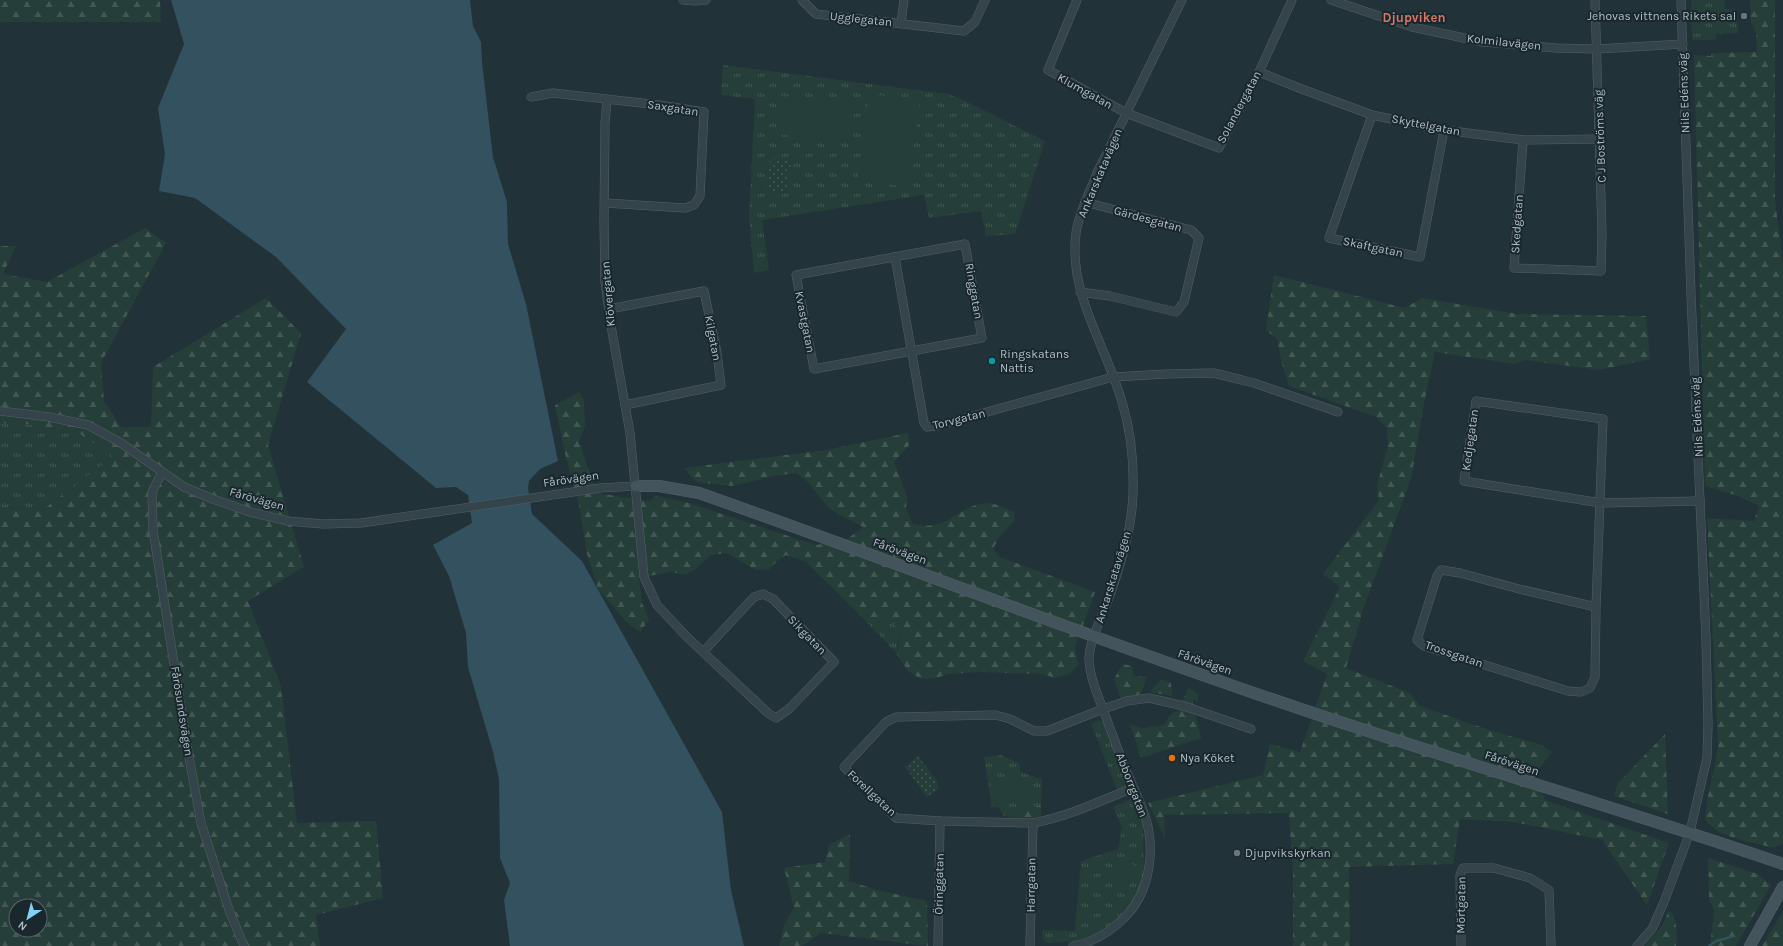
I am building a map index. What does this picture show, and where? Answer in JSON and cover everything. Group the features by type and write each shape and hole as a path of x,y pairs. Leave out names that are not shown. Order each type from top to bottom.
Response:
{"street":[{"path":"683,0 706,0"},
{"name":"Ugglegatan","path":"802,0 816,14 964,31 975,22 985,0"},
{"path":"901,24 904,0"},
{"name":"Klumgatan","path":"1077,0 1048,70 1126,113"},
{"name":"Ankarskatavägen","path":"1094,636 1111,591 1128,533 1133,494 1132,444 1122,402 1080,292 1075,264 1076,231 1085,202 1097,173 1182,0"},
{"name":"Solandergatan","path":"1126,113 1219,148 1259,72 1292,0"},
{"name":"Kolmilavägen","path":"1331,0 1412,27 1483,42 1556,48 1597,49 1683,44"},
{"name":"C J Boströms väg","path":"1595,0 1600,139 1602,234 1601,271"},
{"name":"Nils Edéns väg","path":"1681,0 1708,730 1707,758 1690,832"},
{"name":"Skyttelgatan","path":"1259,72 1372,115 1444,130 1523,140 1600,139"},
{"name":"Saxgatan","path":"531,97 553,93 659,105 704,112 700,196 694,205 684,208 605,203"},
{"name":"Klövergatan","path":"607,100 605,123 605,282 630,433 636,486"},
{"name":"Skaftgatan","path":"1372,115 1329,238 1420,257 1444,130"},
{"name":"Skedgatan","path":"1523,140 1514,268 1601,271"},
{"name":"Gärdesgatan","path":"1080,292 1110,296 1176,312 1184,302 1199,238 1191,230 1085,202"},
{"name":"Ringgatan","path":"895,257 965,244 982,338 912,352"},
{"name":"Kvastgatan","path":"895,257 796,275 814,369 912,352"},
{"name":"Torvgatan","path":"895,257 924,423 927,427 952,422 1113,377"},
{"name":"Kilgatan","path":"609,309 704,291 717,353 721,385 625,405"},
{"path":"1113,377 1213,374 1254,383 1338,412"},
{"name":"Kedjegatan","path":"1600,503 1603,419 1476,401 1464,481 1600,503 1700,501"},
{"name":"Fårövägen","path":"0,411 48,417 88,425 121,443 184,487 214,500 250,512 288,521 323,524 361,523 604,488 659,486 700,493 1196,674 1303,710 1690,832 1783,864"},
{"name":"Fårösundsvägen","path":"162,472 152,492 153,530 187,746 201,823 230,913 244,946"},
{"name":"Sikgatan","path":"636,486 644,576 657,605 703,652 768,713 776,718 789,709 834,662 773,599 763,594 754,597 703,652"},
{"name":"Trossgatan","path":"1596,607 1523,590 1460,573 1441,570 1437,576 1417,640 1424,646 1568,691 1581,692 1590,688 1595,677 1600,503"},
{"name":"Abborrgatan","path":"1073,946 1096,940 1117,926 1136,903 1146,881 1150,855 1146,820 1094,686 1089,659 1094,636"},
{"path":"1103,709 1128,701 1149,698 1184,706 1251,729"},
{"name":"Forellgatan","path":"1103,709 1047,731 1034,731 1010,719 995,715 896,717 886,722 844,767 896,818 940,821 1033,823 1048,820 1086,807 1133,788"},
{"name":"Öringgatan","path":"938,946 940,821"},
{"name":"Harrgatan","path":"1030,946 1033,823"},
{"path":"1637,946 1652,929 1664,902 1690,832"},
{"name":"Mörtgatan","path":"1461,946 1460,875 1463,868 1494,868 1530,878 1550,890 1551,946"},
{"path":"1750,946 1783,888"}],"green space":[{"path":"0,0 160,0 161,22 0,22"},
{"path":"1691,0 1724,0 1725,9 1736,9 1738,33 1716,34 1716,40 1692,40"},
{"path":"1750,0 1775,0 1775,199 1783,265 1783,843 1773,848 1727,835 1711,826 1705,820 1707,801 1718,744 1707,518 1754,521 1759,506 1735,495 1705,486 1694,55 1711,56 1712,53 1757,52 1756,33 1751,22"},
{"path":"723,65 948,94 1045,141 1015,234 986,236 981,211 929,218 924,195 762,220 769,270 754,273 749,217 755,99 721,95"},
{"path":"870,94 920,101 908,187 858,180"},
{"path":"782,96 854,104 850,141 778,134"},
{"path":"771,158 791,161 787,193 766,190"},
{"path":"145,228 166,243 101,363 104,401 121,427 151,427 153,367 266,298 301,333 268,445 304,567 248,601 281,686 297,823 376,821 383,898 316,915 320,946 0,946 0,506 44,509 113,456 77,432 20,423 0,423 0,246 16,246 3,274 47,282"},
{"path":"1274,275 1405,308 1422,298 1518,314 1646,316 1650,359 1599,370 1525,360 1515,364 1435,352 1424,403 1411,479 1364,607 1346,668 1410,693 1420,706 1492,731 1539,744 1552,752 1535,773 1545,800 1669,843 1647,905 1602,840 1514,822 1460,819 1453,864 1349,867 1350,946 1293,946 1293,874 1289,813 1164,815 1165,838 1148,803 1263,775 1270,744 1300,752 1327,674 1303,661 1340,587 1323,574 1379,500 1377,485 1388,446 1387,428 1376,417 1289,386 1281,360 1277,339 1266,330"},
{"path":"579,392 584,400 585,426 579,442 597,493 649,501 656,496 689,503 816,545 847,539 863,527 838,514 827,506 807,481 796,473 774,476 732,486 696,482 684,468 826,450 908,433 909,445 894,462 907,496 906,508 913,524 925,526 935,525 978,505 991,503 998,505 1014,512 1015,520 1000,536 993,549 1000,557 1095,592 1075,647 1078,665 1069,674 1055,678 1042,674 979,672 948,674 936,678 921,679 908,671 897,654 901,632 891,620 871,617 857,612 806,562 786,555 778,560 768,570 756,570 727,553 711,555 697,568 686,575 670,572 639,578 642,603 649,620 640,632 627,623 598,589 587,554 579,505 566,458 555,405"},
{"path":"0,423 20,423 77,432 114,456 44,509 0,506"},
{"path":"857,612 871,617 891,620 901,632 897,654"},
{"path":"1123,664 1132,666 1134,677 1147,676 1141,694 1121,700 1114,679"},
{"path":"1161,679 1171,683 1172,696 1150,692"},
{"path":"1189,688 1198,694 1198,701 1192,700 1201,738 1141,758 1130,724 1141,728 1164,725 1170,715 1177,711"},
{"path":"1098,720 1107,724 1130,784 1127,788 1118,792 1091,724"},
{"path":"1665,734 1668,814 1614,796 1618,783"},
{"path":"1001,755 1020,764 1020,772 1042,779 1041,806 1028,806 1014,818 1004,816 998,807 992,807 984,757"},
{"path":"918,756 937,781 938,789 927,797 905,767"},
{"path":"1029,779 1031,798 993,804 990,785"},
{"path":"1134,798 1143,818 1144,878 1132,903 1113,923 1096,934 1075,941 1048,943 1043,939 1042,930 1075,931 1081,861 1118,849 1122,828 1113,807"},
{"path":"1028,806 1041,806 1041,817 1014,818"},
{"path":"850,834 849,881 877,890 927,901 928,946 821,933 802,946 779,946 784,925 794,908 784,868 825,862 829,845"},
{"path":"1708,858 1758,874 1771,885 1736,946 1710,946 1714,911 1709,900"},
{"path":"1123,860 1136,866 1128,885 1114,879"},
{"path":"1669,910 1674,917 1677,931 1676,946 1645,946 1663,924"},
{"path":"1783,911 1783,946 1762,946"}],"water":[{"path":"171,0 470,0 473,26 481,42 493,157 507,202 508,244 526,304 558,461 540,469 529,481 528,488 532,514 582,561 722,812 731,890 744,946 510,946 504,900 510,883 500,858 499,779 493,752 468,667 466,633 449,576 433,545 472,523 468,495 456,487 436,488 307,382 346,329 276,257 195,198 159,191 165,154 158,108 184,44"}],"waterway":[{"path":"1709,946 1716,941 1731,937"}],"place":[{"name":"Jehovas vittnens Rikets sal","path":"1744,16"},
{"name":"Ringskatans Nattis","path":"992,361"},
{"name":"Nya Köket","path":"1172,758"},
{"name":"Djupvikskyrkan","path":"1237,853"}],"district":[{"name":"Djupviken","path":"1414,17"}]}
